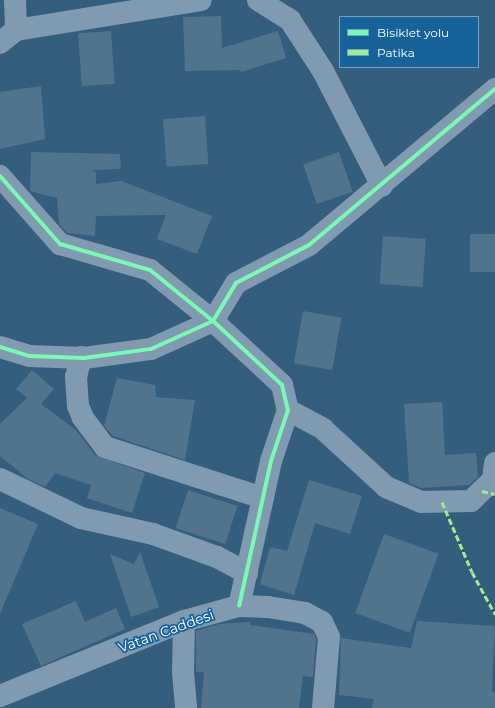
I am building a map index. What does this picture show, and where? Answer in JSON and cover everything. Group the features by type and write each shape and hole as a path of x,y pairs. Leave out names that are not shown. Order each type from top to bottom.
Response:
{"street":[{"path":"15,0 8,37 201,0"},
{"path":"258,0 290,20 323,71 382,186"},
{"path":"0,347 30,356 81,357 150,349 213,321 236,283 309,245 382,186 495,89"},
{"path":"0,176 60,244 150,270 213,321 282,385 288,410 272,461 239,606"},
{"path":"81,357 76,377 78,406 82,418 105,447 263,498"},
{"path":"288,410 323,429 386,487 421,502 471,502 493,480 495,463"},
{"path":"0,479 81,518 153,534 217,557 247,573"},
{"name":"Vatan Caddesi","path":"0,696 184,621 239,606 268,607 305,613 322,622 330,637 323,708"},
{"path":"184,621 183,672 186,708"}],"building":[{"path":"221,16 222,48 278,31 286,58 241,72 240,70 185,71 183,17"},
{"path":"111,31 115,84 82,86 78,33"},
{"path":"41,86 45,139 0,149 0,92"},
{"path":"205,116 208,164 166,167 163,119"},
{"path":"31,152 120,154 121,169 92,170 96,172 96,184 121,181 212,216 197,254 157,239 166,215 96,216 95,236 67,233 59,224 57,198 30,191"},
{"path":"339,152 353,192 317,204 303,164"},
{"path":"470,234 495,234 495,272 470,272"},
{"path":"383,236 426,239 423,287 380,284"},
{"path":"303,311 341,318 332,370 294,363"},
{"path":"32,370 54,389 41,404 76,430 95,455 145,473 132,513 87,498 91,485 55,473 45,487 28,479 0,456 0,424 27,398 16,389"},
{"path":"117,378 155,385 156,397 195,400 185,460 113,436 104,426"},
{"path":"442,402 445,455 476,453 478,477 469,485 421,488 409,483 404,404"},
{"path":"309,480 362,496 350,534 315,523 294,595 260,584 270,547 287,551"},
{"path":"188,490 237,506 225,544 176,528"},
{"path":"0,508 38,524 0,614"},
{"path":"384,534 439,554 410,633 355,613"},
{"path":"140,552 159,607 131,617 110,554 134,564"},
{"path":"76,601 85,622 116,608 125,629 41,666 22,624"},
{"path":"417,621 495,626 492,691 495,692 495,708 372,708 374,699 339,695 341,638 411,648"},
{"path":"250,622 250,625 314,634 316,639 313,677 303,676 299,708 201,708 204,672 196,672 196,631 219,624"}],"marked path":[{"path":"482,491 495,494"},
{"path":"442,502 472,572 495,614"}],"cycle path":[{"path":"0,347 30,356 84,358 151,349 213,321 236,283 309,245 495,89"},
{"path":"0,176 60,244 150,270 213,321 282,385 288,410 271,461 239,606"}]}
